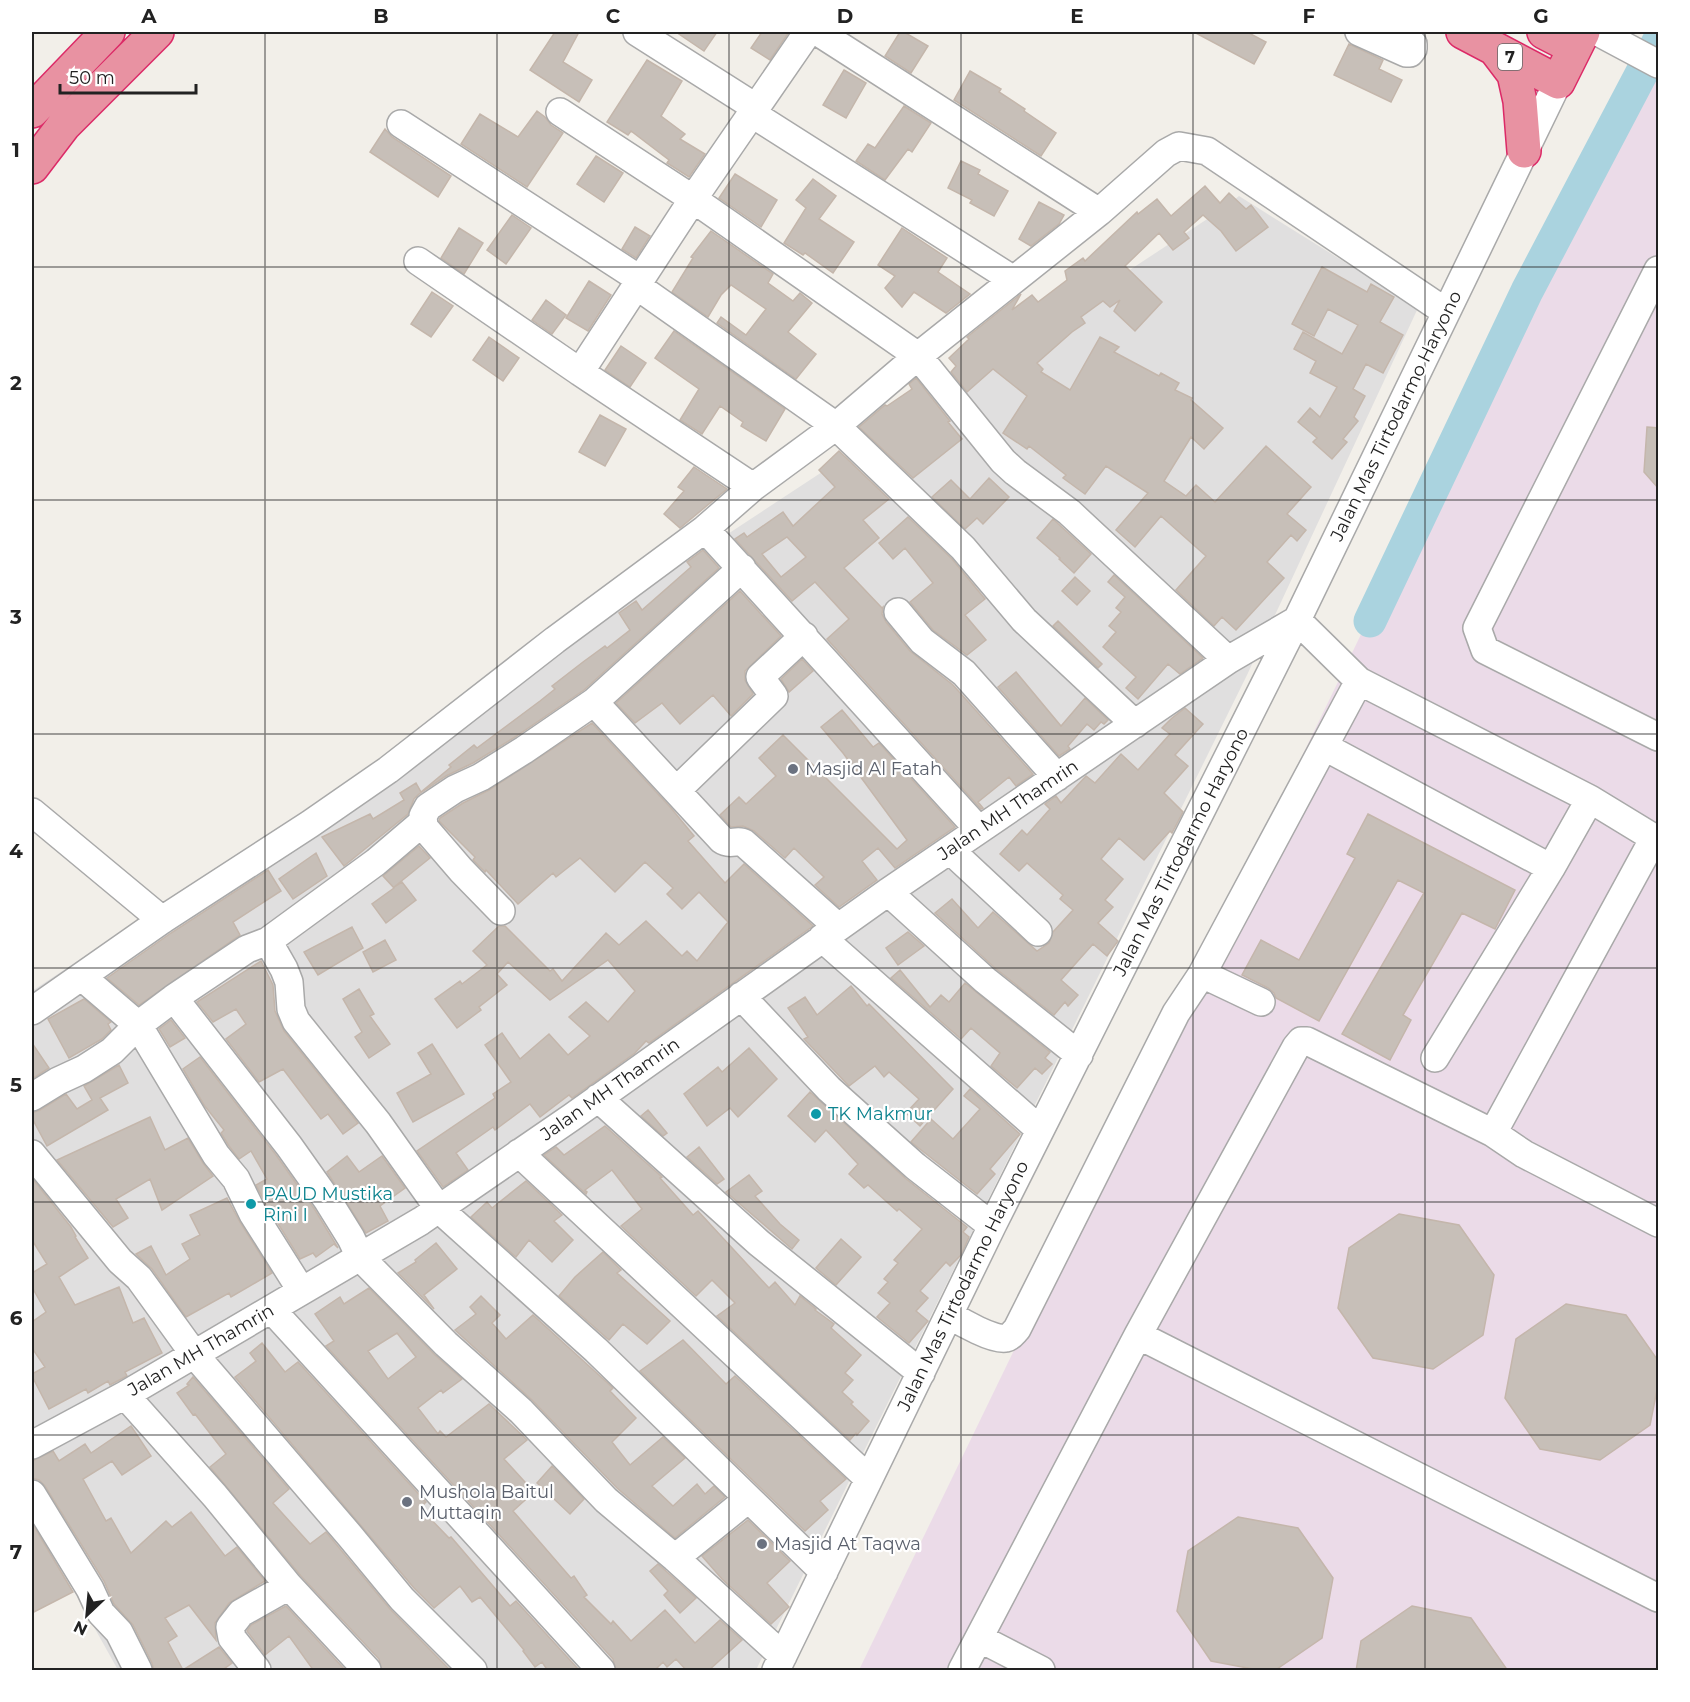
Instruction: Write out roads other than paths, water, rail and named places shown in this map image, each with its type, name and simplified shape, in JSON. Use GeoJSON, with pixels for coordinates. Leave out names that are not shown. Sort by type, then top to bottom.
{"type":"FeatureCollection","features":[{"type":"Feature","properties":{"kind":"highway"},"geometry":{"type":"LineString","coordinates":[[32,111],[108,32]]}},
{"type":"Feature","properties":{"kind":"highway"},"geometry":{"type":"LineString","coordinates":[[32,167],[64,125],[157,32]]}},
{"type":"Feature","properties":{"kind":"highway","name":"7"},"geometry":{"type":"LineString","coordinates":[[1463,32],[1558,82]]}},
{"type":"Feature","properties":{"kind":"highway","name":"7"},"geometry":{"type":"LineString","coordinates":[[1544,32],[1585,37]]}},
{"type":"Feature","properties":{"kind":"highway","name":"Jalan Mas Tirtodarmo Haryono"},"geometry":{"type":"LineString","coordinates":[[1558,82],[1585,37]]}},
{"type":"Feature","properties":{"kind":"highway"},"geometry":{"type":"LineString","coordinates":[[1494,48],[1514,74],[1520,100],[1524,151]]}},
{"type":"Feature","properties":{"kind":"street"},"geometry":{"type":"LineString","coordinates":[[637,32],[1012,279]]}},
{"type":"Feature","properties":{"kind":"street"},"geometry":{"type":"LineString","coordinates":[[580,372],[693,199],[808,32]]}},
{"type":"Feature","properties":{"kind":"street"},"geometry":{"type":"LineString","coordinates":[[818,32],[1099,212]]}},
{"type":"Feature","properties":{"kind":"street"},"geometry":{"type":"LineString","coordinates":[[1359,32],[1410,53],[1413,44],[1391,32]]}},
{"type":"Feature","properties":{"kind":"street"},"geometry":{"type":"LineString","coordinates":[[1585,37],[1629,47],[1659,64]]}},
{"type":"Feature","properties":{"kind":"street","name":"Jalan Mas Tirtodarmo Haryono"},"geometry":{"type":"LineString","coordinates":[[780,1663],[992,1226],[1297,620],[1558,82]]}},
{"type":"Feature","properties":{"kind":"street"},"geometry":{"type":"LineString","coordinates":[[560,112],[693,199],[918,356],[1003,461],[1069,512],[1228,660]]}},
{"type":"Feature","properties":{"kind":"street"},"geometry":{"type":"LineString","coordinates":[[401,124],[639,283],[836,426],[963,548],[1024,620],[1135,724]]}},
{"type":"Feature","properties":{"kind":"street"},"geometry":{"type":"LineString","coordinates":[[32,1011],[162,920],[310,824],[388,770],[555,640],[705,529],[753,487],[836,426],[1012,279],[1099,212],[1166,153],[1179,146],[1207,151],[1446,312]]}},
{"type":"Feature","properties":{"kind":"street"},"geometry":{"type":"LineString","coordinates":[[418,261],[753,487]]}},
{"type":"Feature","properties":{"kind":"street"},"geometry":{"type":"LineString","coordinates":[[1659,270],[1477,628],[1485,650],[1659,736]]}},
{"type":"Feature","properties":{"kind":"street"},"geometry":{"type":"LineString","coordinates":[[705,529],[979,830]]}},
{"type":"Feature","properties":{"kind":"street"},"geometry":{"type":"LineString","coordinates":[[32,1097],[112,1051],[138,1025],[174,998],[247,949],[268,941],[376,862],[423,822],[428,807],[439,798],[481,777],[594,702],[742,568]]}},
{"type":"Feature","properties":{"kind":"street"},"geometry":{"type":"LineString","coordinates":[[897,612],[922,641],[964,673],[1057,777]]}},
{"type":"Feature","properties":{"kind":"street"},"geometry":{"type":"LineString","coordinates":[[1297,620],[1359,681],[1590,799],[1656,839],[1493,1134]]}},
{"type":"Feature","properties":{"kind":"street","name":"Jalan MH Thamrin"},"geometry":{"type":"LineString","coordinates":[[32,1445],[125,1395],[272,1310],[301,1290],[439,1209],[888,892],[1228,660],[1297,620]]}},
{"type":"Feature","properties":{"kind":"street"},"geometry":{"type":"LineString","coordinates":[[677,790],[774,696],[760,677],[804,636]]}},
{"type":"Feature","properties":{"kind":"street"},"geometry":{"type":"LineString","coordinates":[[950,1315],[967,1325],[1001,1338],[1009,1338],[1017,1329],[1176,1013],[1202,974],[1359,681]]}},
{"type":"Feature","properties":{"kind":"street"},"geometry":{"type":"LineString","coordinates":[[594,702],[722,840],[728,843],[744,843],[830,933],[1040,1130]]}},
{"type":"Feature","properties":{"kind":"street"},"geometry":{"type":"LineString","coordinates":[[1325,747],[1551,868]]}},
{"type":"Feature","properties":{"kind":"street"},"geometry":{"type":"LineString","coordinates":[[1435,1058],[1551,868],[1590,799]]}},
{"type":"Feature","properties":{"kind":"street"},"geometry":{"type":"LineString","coordinates":[[32,812],[162,920]]}},
{"type":"Feature","properties":{"kind":"street"},"geometry":{"type":"LineString","coordinates":[[423,822],[424,827],[461,870],[501,911]]}},
{"type":"Feature","properties":{"kind":"street"},"geometry":{"type":"LineString","coordinates":[[950,850],[1038,933]]}},
{"type":"Feature","properties":{"kind":"street"},"geometry":{"type":"LineString","coordinates":[[888,892],[985,980],[1079,1055]]}},
{"type":"Feature","properties":{"kind":"street"},"geometry":{"type":"LineString","coordinates":[[268,941],[287,976],[291,1009],[296,1021],[378,1123],[439,1209],[596,1350],[824,1572]]}},
{"type":"Feature","properties":{"kind":"street"},"geometry":{"type":"LineString","coordinates":[[1202,974],[1261,1002]]}},
{"type":"Feature","properties":{"kind":"street"},"geometry":{"type":"LineString","coordinates":[[82,977],[138,1025],[216,1155],[236,1179],[253,1214],[301,1290]]}},
{"type":"Feature","properties":{"kind":"street"},"geometry":{"type":"LineString","coordinates":[[741,996],[829,1089],[915,1166],[992,1226]]}},
{"type":"Feature","properties":{"kind":"street"},"geometry":{"type":"LineString","coordinates":[[174,998],[328,1200],[360,1257],[446,1344],[520,1411],[606,1500],[675,1558],[780,1663]]}},
{"type":"Feature","properties":{"kind":"street"},"geometry":{"type":"LineString","coordinates":[[962,1671],[1138,1335],[1301,1041],[1307,1041],[1493,1134],[1524,1154],[1659,1224]]}},
{"type":"Feature","properties":{"kind":"street"},"geometry":{"type":"LineString","coordinates":[[598,1098],[759,1243],[921,1373]]}},
{"type":"Feature","properties":{"kind":"street"},"geometry":{"type":"LineString","coordinates":[[519,1153],[870,1479]]}},
{"type":"Feature","properties":{"kind":"street"},"geometry":{"type":"LineString","coordinates":[[32,1154],[120,1261],[139,1278],[194,1354],[402,1599],[473,1671]]}},
{"type":"Feature","properties":{"kind":"street"},"geometry":{"type":"LineString","coordinates":[[272,1310],[601,1671]]}},
{"type":"Feature","properties":{"kind":"street"},"geometry":{"type":"LineString","coordinates":[[1138,1335],[1659,1598]]}},
{"type":"Feature","properties":{"kind":"street"},"geometry":{"type":"LineString","coordinates":[[125,1395],[215,1496],[289,1586],[367,1671]]}},
{"type":"Feature","properties":{"kind":"street"},"geometry":{"type":"LineString","coordinates":[[32,1494],[90,1589],[101,1612],[119,1632],[138,1671]]}},
{"type":"Feature","properties":{"kind":"street"},"geometry":{"type":"LineString","coordinates":[[675,1558],[748,1499]]}},
{"type":"Feature","properties":{"kind":"street"},"geometry":{"type":"LineString","coordinates":[[257,1671],[232,1638],[230,1627],[241,1613],[289,1586]]}},
{"type":"Feature","properties":{"kind":"street"},"geometry":{"type":"LineString","coordinates":[[979,1638],[1041,1671]]}},
{"type":"Feature","properties":{"kind":"waterway"},"geometry":{"type":"LineString","coordinates":[[1370,621],[1527,291],[1658,42]]}},
{"type":"Feature","properties":{"kind":"place","name":"Masjid Al Fatah"},"geometry":{"type":"Point","coordinates":[793,769]}},
{"type":"Feature","properties":{"kind":"place","name":"TK Makmur"},"geometry":{"type":"Point","coordinates":[816,1114]}},
{"type":"Feature","properties":{"kind":"place","name":"PAUD Mustika Rini I"},"geometry":{"type":"Point","coordinates":[251,1204]}},
{"type":"Feature","properties":{"kind":"place","name":"Mushola Baitul Muttaqin"},"geometry":{"type":"Point","coordinates":[407,1502]}},
{"type":"Feature","properties":{"kind":"place","name":"Masjid At Taqwa"},"geometry":{"type":"Point","coordinates":[762,1544]}}]}
